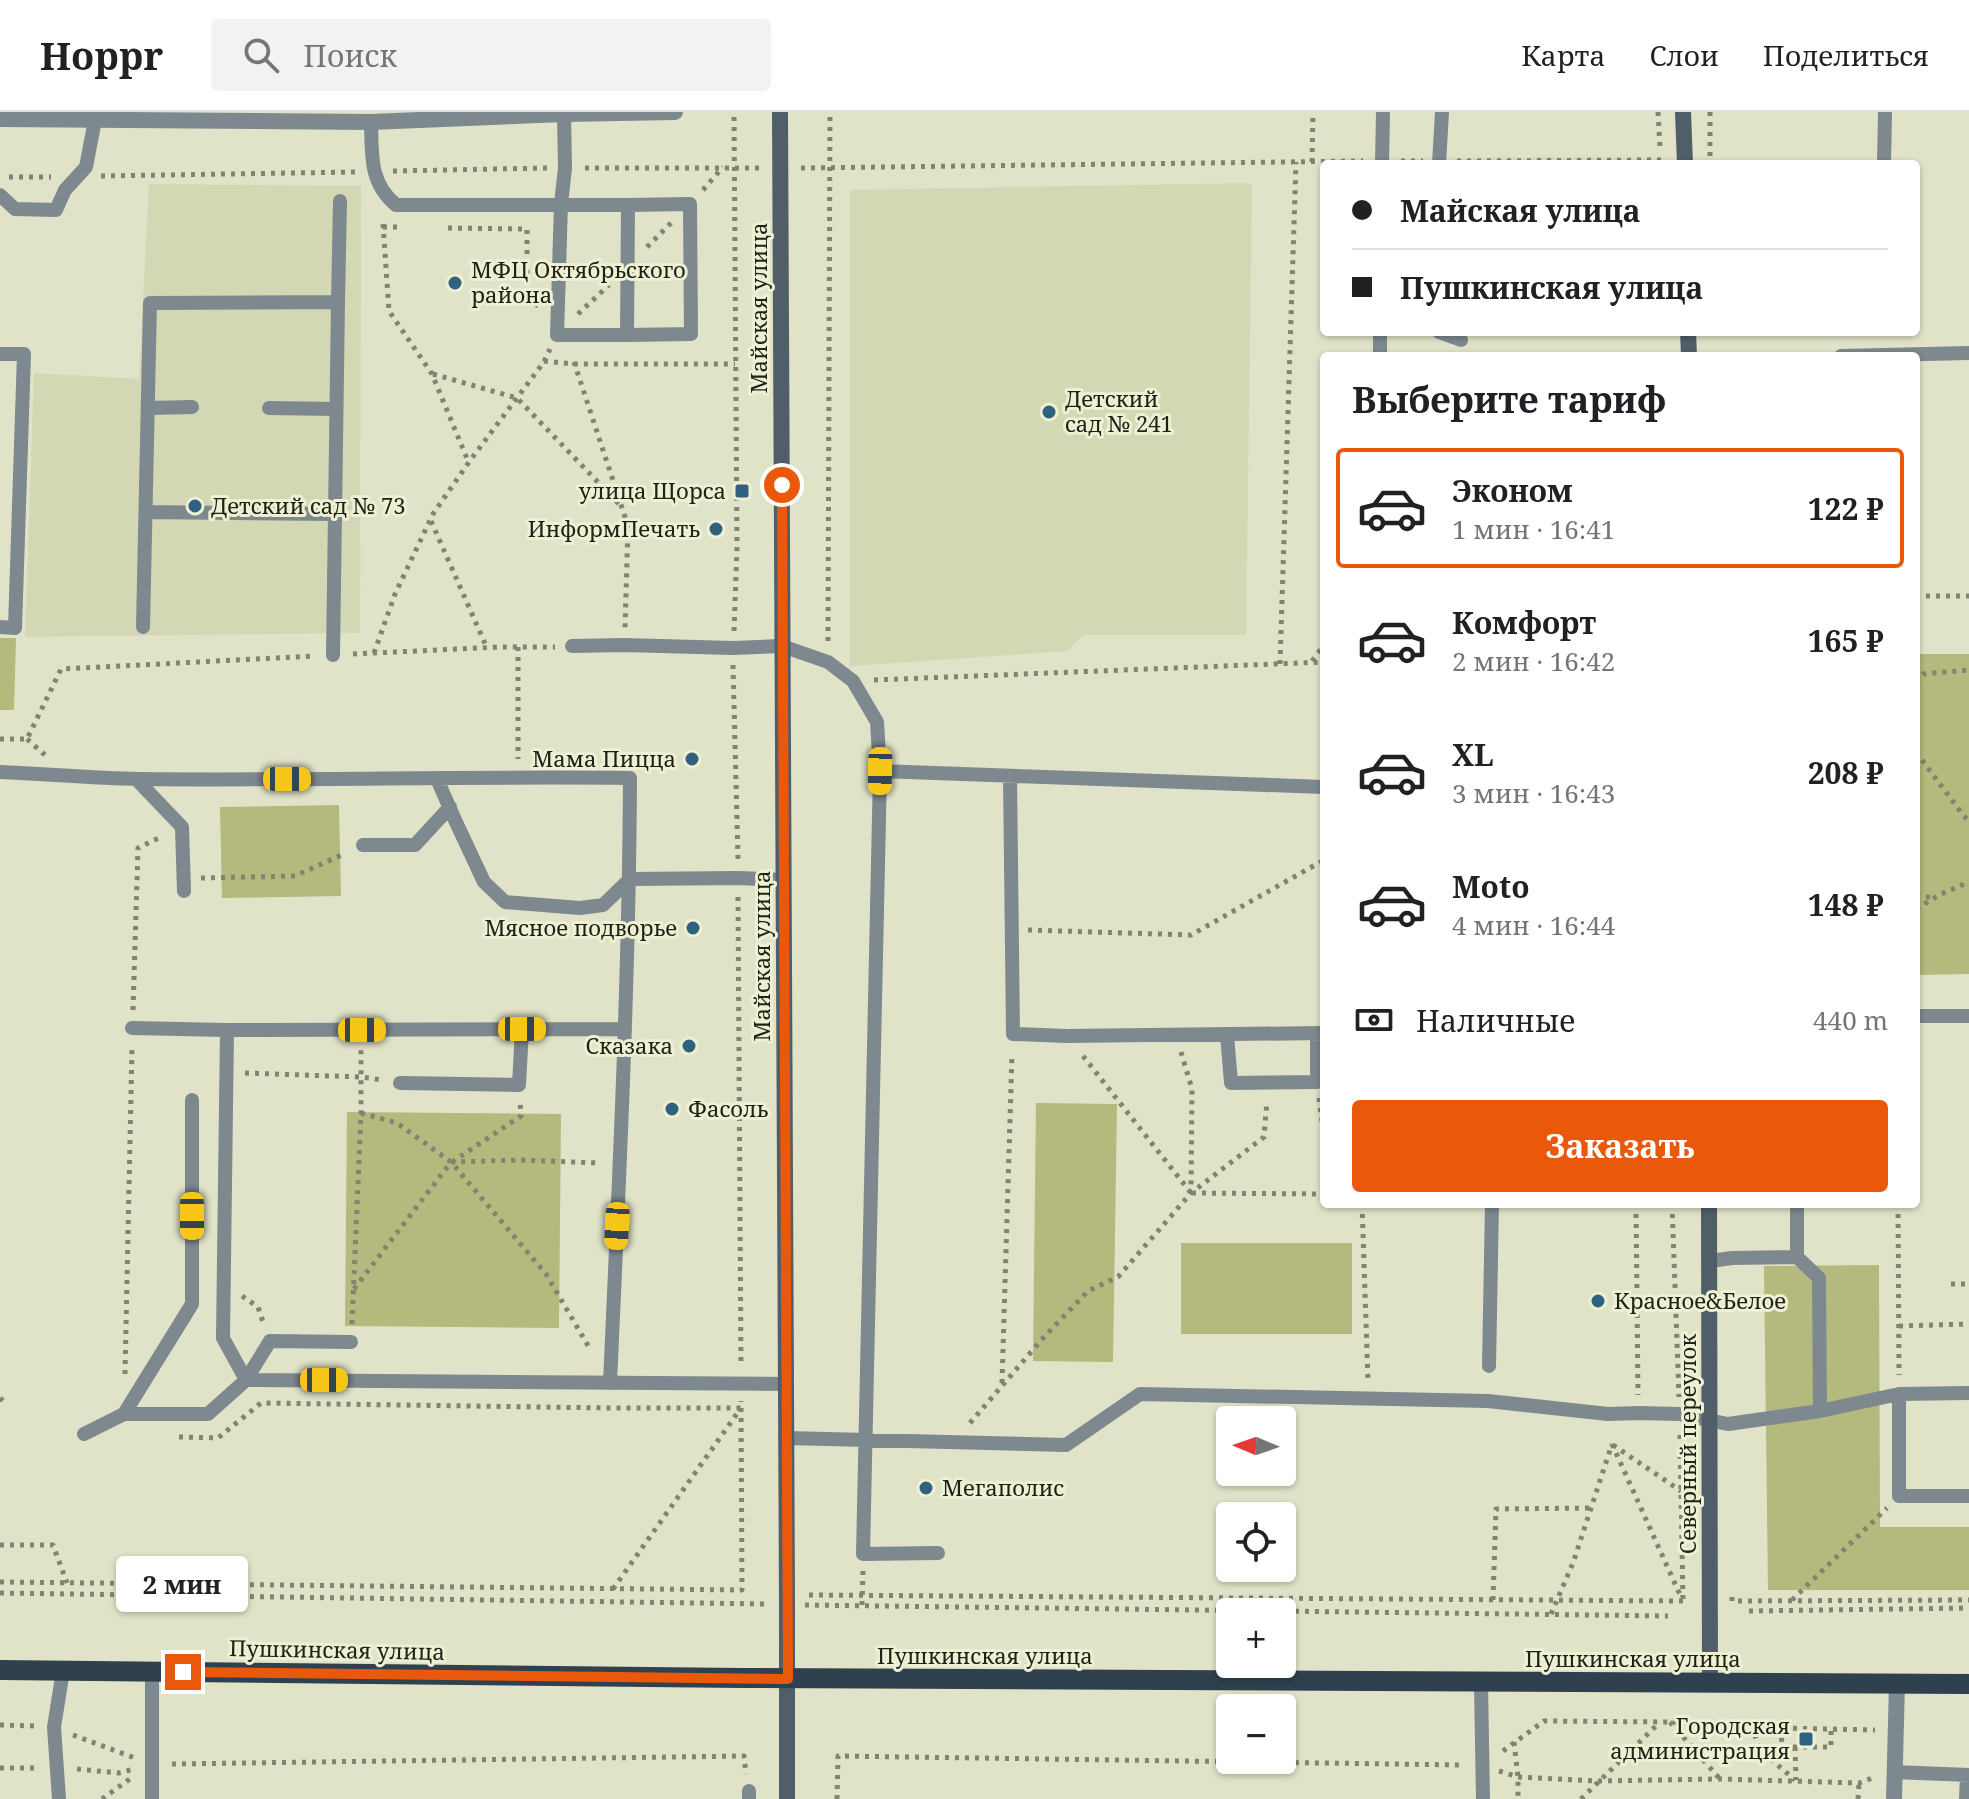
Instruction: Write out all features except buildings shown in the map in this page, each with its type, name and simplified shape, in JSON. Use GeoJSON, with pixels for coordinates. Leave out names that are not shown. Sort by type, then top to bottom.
{"type":"FeatureCollection","features":[{"type":"Feature","properties":{"kind":"main road","name":"Пушкинская улица"},"geometry":{"type":"LineString","coordinates":[[0,1670],[788,1679],[1969,1684]]}},
{"type":"Feature","properties":{"kind":"street"},"geometry":{"type":"LineString","coordinates":[[0,119],[371,122],[675,112]]}},
{"type":"Feature","properties":{"kind":"street","name":"Майская улица"},"geometry":{"type":"LineString","coordinates":[[780,112],[787,1799]]}},
{"type":"Feature","properties":{"kind":"street"},"geometry":{"type":"LineString","coordinates":[[1683,112],[1685,160]]}},
{"type":"Feature","properties":{"kind":"street","name":"Северный переулок"},"geometry":{"type":"LineString","coordinates":[[1709,1208],[1710,1683]]}},
{"type":"Feature","properties":{"kind":"street"},"geometry":{"type":"LineString","coordinates":[[1894,1799],[1897,1684]]}},
{"type":"Feature","properties":{"kind":"lane"},"geometry":{"type":"LineString","coordinates":[[1382,160],[1383,112]]}},
{"type":"Feature","properties":{"kind":"lane"},"geometry":{"type":"LineString","coordinates":[[1440,160],[1442,112]]}},
{"type":"Feature","properties":{"kind":"lane"},"geometry":{"type":"LineString","coordinates":[[1884,160],[1885,112]]}},
{"type":"Feature","properties":{"kind":"lane"},"geometry":{"type":"LineString","coordinates":[[371,122],[376,178],[386,197],[396,205],[561,204],[628,205],[690,204],[691,334],[561,335],[561,204],[565,168],[564,114]]}},
{"type":"Feature","properties":{"kind":"lane"},"geometry":{"type":"LineString","coordinates":[[0,195],[15,209],[56,210],[65,190],[86,167],[95,120]]}},
{"type":"Feature","properties":{"kind":"lane"},"geometry":{"type":"LineString","coordinates":[[333,655],[340,201]]}},
{"type":"Feature","properties":{"kind":"lane"},"geometry":{"type":"LineString","coordinates":[[627,335],[628,205]]}},
{"type":"Feature","properties":{"kind":"lane"},"geometry":{"type":"LineString","coordinates":[[143,627],[150,303],[338,302]]}},
{"type":"Feature","properties":{"kind":"lane"},"geometry":{"type":"LineString","coordinates":[[1450,336],[1461,340]]}},
{"type":"Feature","properties":{"kind":"lane"},"geometry":{"type":"LineString","coordinates":[[1920,354],[1969,353]]}},
{"type":"Feature","properties":{"kind":"lane"},"geometry":{"type":"LineString","coordinates":[[0,354],[24,354],[15,628],[0,627]]}},
{"type":"Feature","properties":{"kind":"lane"},"geometry":{"type":"LineString","coordinates":[[148,408],[192,407]]}},
{"type":"Feature","properties":{"kind":"lane"},"geometry":{"type":"LineString","coordinates":[[269,408],[336,409]]}},
{"type":"Feature","properties":{"kind":"lane"},"geometry":{"type":"LineString","coordinates":[[146,512],[335,514]]}},
{"type":"Feature","properties":{"kind":"lane"},"geometry":{"type":"LineString","coordinates":[[572,646],[782,646],[828,662],[853,681],[877,722],[880,771],[863,1554],[938,1553]]}},
{"type":"Feature","properties":{"kind":"lane"},"geometry":{"type":"LineString","coordinates":[[880,771],[1320,787]]}},
{"type":"Feature","properties":{"kind":"lane"},"geometry":{"type":"LineString","coordinates":[[0,772],[136,779],[630,778],[630,879],[610,1383]]}},
{"type":"Feature","properties":{"kind":"lane"},"geometry":{"type":"LineString","coordinates":[[1010,776],[1013,1034],[1176,1036],[1320,1033]]}},
{"type":"Feature","properties":{"kind":"lane"},"geometry":{"type":"LineString","coordinates":[[136,779],[182,827],[184,885]]}},
{"type":"Feature","properties":{"kind":"lane"},"geometry":{"type":"LineString","coordinates":[[437,779],[484,882],[505,902],[580,908],[603,905],[630,879],[784,880]]}},
{"type":"Feature","properties":{"kind":"lane"},"geometry":{"type":"LineString","coordinates":[[363,845],[415,845],[450,807]]}},
{"type":"Feature","properties":{"kind":"lane"},"geometry":{"type":"LineString","coordinates":[[1920,1016],[1969,1016]]}},
{"type":"Feature","properties":{"kind":"lane"},"geometry":{"type":"LineString","coordinates":[[132,1028],[625,1029]]}},
{"type":"Feature","properties":{"kind":"lane"},"geometry":{"type":"LineString","coordinates":[[400,1083],[519,1085],[522,1029]]}},
{"type":"Feature","properties":{"kind":"lane"},"geometry":{"type":"LineString","coordinates":[[227,1030],[223,1338],[246,1380]]}},
{"type":"Feature","properties":{"kind":"lane"},"geometry":{"type":"LineString","coordinates":[[1227,1035],[1231,1083],[1317,1082],[1320,1045]]}},
{"type":"Feature","properties":{"kind":"lane"},"geometry":{"type":"LineString","coordinates":[[124,1414],[192,1304],[192,1100]]}},
{"type":"Feature","properties":{"kind":"lane"},"geometry":{"type":"LineString","coordinates":[[1489,1366],[1492,1208]]}},
{"type":"Feature","properties":{"kind":"lane"},"geometry":{"type":"LineString","coordinates":[[1797,1208],[1797,1257]]}},
{"type":"Feature","properties":{"kind":"lane"},"geometry":{"type":"LineString","coordinates":[[1710,1261],[1797,1257],[1819,1278],[1820,1411]]}},
{"type":"Feature","properties":{"kind":"lane"},"geometry":{"type":"LineString","coordinates":[[84,1434],[124,1414],[208,1414],[246,1380],[270,1341],[351,1342]]}},
{"type":"Feature","properties":{"kind":"lane"},"geometry":{"type":"LineString","coordinates":[[246,1380],[786,1384]]}},
{"type":"Feature","properties":{"kind":"lane"},"geometry":{"type":"LineString","coordinates":[[786,1438],[1066,1445],[1140,1394],[1488,1401],[1608,1414],[1679,1414],[1728,1424],[1820,1411],[1899,1394],[1969,1393]]}},
{"type":"Feature","properties":{"kind":"lane"},"geometry":{"type":"LineString","coordinates":[[1899,1394],[1899,1496],[1969,1496]]}},
{"type":"Feature","properties":{"kind":"lane"},"geometry":{"type":"LineString","coordinates":[[59,1799],[54,1727],[63,1671]]}},
{"type":"Feature","properties":{"kind":"lane"},"geometry":{"type":"LineString","coordinates":[[152,1672],[152,1799]]}},
{"type":"Feature","properties":{"kind":"lane"},"geometry":{"type":"LineString","coordinates":[[1481,1683],[1483,1799]]}},
{"type":"Feature","properties":{"kind":"lane"},"geometry":{"type":"LineString","coordinates":[[1894,1772],[1968,1775],[1966,1799]]}},
{"type":"Feature","properties":{"kind":"path"},"geometry":{"type":"LineString","coordinates":[[0,1582],[742,1590],[738,878],[733,648],[737,547],[734,112]]}},
{"type":"Feature","properties":{"kind":"path"},"geometry":{"type":"LineString","coordinates":[[828,662],[830,112]]}},
{"type":"Feature","properties":{"kind":"path"},"geometry":{"type":"LineString","coordinates":[[1312,162],[1313,112]]}},
{"type":"Feature","properties":{"kind":"path"},"geometry":{"type":"LineString","coordinates":[[1658,112],[1661,160]]}},
{"type":"Feature","properties":{"kind":"path"},"geometry":{"type":"LineString","coordinates":[[1710,112],[1710,160]]}},
{"type":"Feature","properties":{"kind":"path"},"geometry":{"type":"LineString","coordinates":[[1280,664],[1296,162]]}},
{"type":"Feature","properties":{"kind":"path"},"geometry":{"type":"LineString","coordinates":[[0,177],[376,178],[565,168],[734,166],[780,169],[1320,162]]}},
{"type":"Feature","properties":{"kind":"path"},"geometry":{"type":"LineString","coordinates":[[374,653],[395,594],[430,520],[469,462],[561,335],[724,167]]}},
{"type":"Feature","properties":{"kind":"path"},"geometry":{"type":"LineString","coordinates":[[376,178],[389,311],[432,374],[469,462]]}},
{"type":"Feature","properties":{"kind":"path"},"geometry":{"type":"LineString","coordinates":[[383,227],[399,227]]}},
{"type":"Feature","properties":{"kind":"path"},"geometry":{"type":"LineString","coordinates":[[447,228],[527,229],[527,299]]}},
{"type":"Feature","properties":{"kind":"path"},"geometry":{"type":"LineString","coordinates":[[561,335],[628,526],[624,645]]}},
{"type":"Feature","properties":{"kind":"path"},"geometry":{"type":"LineString","coordinates":[[432,374],[517,398],[621,505]]}},
{"type":"Feature","properties":{"kind":"path"},"geometry":{"type":"LineString","coordinates":[[430,520],[487,648]]}},
{"type":"Feature","properties":{"kind":"path"},"geometry":{"type":"LineString","coordinates":[[1920,596],[1969,596]]}},
{"type":"Feature","properties":{"kind":"path"},"geometry":{"type":"LineString","coordinates":[[0,739],[27,739],[61,669],[572,646]]}},
{"type":"Feature","properties":{"kind":"path"},"geometry":{"type":"LineString","coordinates":[[518,647],[518,776]]}},
{"type":"Feature","properties":{"kind":"path"},"geometry":{"type":"LineString","coordinates":[[1312,662],[1320,651]]}},
{"type":"Feature","properties":{"kind":"path"},"geometry":{"type":"LineString","coordinates":[[853,681],[1320,662]]}},
{"type":"Feature","properties":{"kind":"path"},"geometry":{"type":"LineString","coordinates":[[1920,673],[1969,670]]}},
{"type":"Feature","properties":{"kind":"path"},"geometry":{"type":"LineString","coordinates":[[1920,757],[1969,821]]}},
{"type":"Feature","properties":{"kind":"path"},"geometry":{"type":"LineString","coordinates":[[124,1414],[138,848],[182,827]]}},
{"type":"Feature","properties":{"kind":"path"},"geometry":{"type":"LineString","coordinates":[[184,885],[295,876],[363,845]]}},
{"type":"Feature","properties":{"kind":"path"},"geometry":{"type":"LineString","coordinates":[[1011,929],[1191,935],[1320,862]]}},
{"type":"Feature","properties":{"kind":"path"},"geometry":{"type":"LineString","coordinates":[[1920,906],[1969,882]]}},
{"type":"Feature","properties":{"kind":"path"},"geometry":{"type":"LineString","coordinates":[[1920,897],[1935,897]]}},
{"type":"Feature","properties":{"kind":"path"},"geometry":{"type":"LineString","coordinates":[[351,1342],[362,1030]]}},
{"type":"Feature","properties":{"kind":"path"},"geometry":{"type":"LineString","coordinates":[[1002,1384],[1013,1034]]}},
{"type":"Feature","properties":{"kind":"path"},"geometry":{"type":"LineString","coordinates":[[1067,1036],[1191,1193]]}},
{"type":"Feature","properties":{"kind":"path"},"geometry":{"type":"LineString","coordinates":[[1176,1036],[1192,1089],[1191,1193]]}},
{"type":"Feature","properties":{"kind":"path"},"geometry":{"type":"LineString","coordinates":[[227,1072],[361,1077],[400,1083]]}},
{"type":"Feature","properties":{"kind":"path"},"geometry":{"type":"LineString","coordinates":[[954,1442],[1002,1384],[1088,1291],[1118,1277],[1191,1193],[1264,1137],[1269,1082]]}},
{"type":"Feature","properties":{"kind":"path"},"geometry":{"type":"LineString","coordinates":[[1317,1082],[1320,1106]]}},
{"type":"Feature","properties":{"kind":"path"},"geometry":{"type":"LineString","coordinates":[[354,1290],[451,1162],[521,1116],[519,1085]]}},
{"type":"Feature","properties":{"kind":"path"},"geometry":{"type":"LineString","coordinates":[[361,1113],[397,1123],[451,1162],[546,1274],[610,1383]]}},
{"type":"Feature","properties":{"kind":"path"},"geometry":{"type":"LineString","coordinates":[[451,1162],[520,1160],[620,1164]]}},
{"type":"Feature","properties":{"kind":"path"},"geometry":{"type":"LineString","coordinates":[[1191,1193],[1320,1194]]}},
{"type":"Feature","properties":{"kind":"path"},"geometry":{"type":"LineString","coordinates":[[1362,1208],[1368,1398]]}},
{"type":"Feature","properties":{"kind":"path"},"geometry":{"type":"LineString","coordinates":[[1636,1208],[1638,1380]]}},
{"type":"Feature","properties":{"kind":"path"},"geometry":{"type":"LineString","coordinates":[[1898,1208],[1899,1394]]}},
{"type":"Feature","properties":{"kind":"path"},"geometry":{"type":"LineString","coordinates":[[224,1284],[258,1307],[270,1341]]}},
{"type":"Feature","properties":{"kind":"path"},"geometry":{"type":"LineString","coordinates":[[1951,1284],[1969,1284]]}},
{"type":"Feature","properties":{"kind":"path"},"geometry":{"type":"LineString","coordinates":[[1899,1326],[1969,1324]]}},
{"type":"Feature","properties":{"kind":"path"},"geometry":{"type":"LineString","coordinates":[[171,1437],[218,1438],[261,1403],[741,1408]]}},
{"type":"Feature","properties":{"kind":"path"},"geometry":{"type":"LineString","coordinates":[[613,1589],[741,1408]]}},
{"type":"Feature","properties":{"kind":"path"},"geometry":{"type":"LineString","coordinates":[[809,1595],[1683,1601],[1612,1444],[1608,1414]]}},
{"type":"Feature","properties":{"kind":"path"},"geometry":{"type":"LineString","coordinates":[[1612,1444],[1681,1492]]}},
{"type":"Feature","properties":{"kind":"path"},"geometry":{"type":"LineString","coordinates":[[1551,1614],[1573,1563],[1612,1444]]}},
{"type":"Feature","properties":{"kind":"path"},"geometry":{"type":"LineString","coordinates":[[1792,1600],[1899,1496]]}},
{"type":"Feature","properties":{"kind":"path"},"geometry":{"type":"LineString","coordinates":[[1493,1600],[1496,1509],[1591,1508]]}},
{"type":"Feature","properties":{"kind":"path"},"geometry":{"type":"LineString","coordinates":[[0,1545],[53,1545],[67,1583]]}},
{"type":"Feature","properties":{"kind":"path"},"geometry":{"type":"LineString","coordinates":[[862,1605],[863,1554]]}},
{"type":"Feature","properties":{"kind":"path"},"geometry":{"type":"LineString","coordinates":[[0,1593],[1668,1616]]}},
{"type":"Feature","properties":{"kind":"path"},"geometry":{"type":"LineString","coordinates":[[1732,1601],[1969,1600]]}},
{"type":"Feature","properties":{"kind":"path"},"geometry":{"type":"LineString","coordinates":[[1749,1611],[1969,1608]]}},
{"type":"Feature","properties":{"kind":"path"},"geometry":{"type":"LineString","coordinates":[[1483,1766],[1544,1721],[1896,1730]]}},
{"type":"Feature","properties":{"kind":"path"},"geometry":{"type":"LineString","coordinates":[[1581,1799],[1660,1722]]}},
{"type":"Feature","properties":{"kind":"path"},"geometry":{"type":"LineString","coordinates":[[1670,1722],[1719,1779]]}},
{"type":"Feature","properties":{"kind":"path"},"geometry":{"type":"LineString","coordinates":[[0,1725],[54,1727],[151,1764]]}},
{"type":"Feature","properties":{"kind":"path"},"geometry":{"type":"LineString","coordinates":[[1752,1725],[1759,1749],[1796,1781]]}},
{"type":"Feature","properties":{"kind":"path"},"geometry":{"type":"LineString","coordinates":[[1781,1728],[1782,1747],[1831,1747],[1831,1729]]}},
{"type":"Feature","properties":{"kind":"path"},"geometry":{"type":"LineString","coordinates":[[1514,1742],[1518,1799]]}},
{"type":"Feature","properties":{"kind":"path"},"geometry":{"type":"LineString","coordinates":[[1795,1747],[1796,1781]]}},
{"type":"Feature","properties":{"kind":"path"},"geometry":{"type":"LineString","coordinates":[[0,1768],[56,1767],[119,1773],[151,1764],[744,1756]]}},
{"type":"Feature","properties":{"kind":"path"},"geometry":{"type":"LineString","coordinates":[[837,1799],[838,1756],[1483,1766],[1518,1777],[1599,1781],[1719,1779],[1859,1783],[1858,1799]]}},
{"type":"Feature","properties":{"kind":"path"},"geometry":{"type":"LineString","coordinates":[[102,1799],[151,1764]]}},
{"type":"Feature","properties":{"kind":"shaded area","name":"Детский сад № 241"},"geometry":{"type":"Polygon","coordinates":[[[1252,183],[1246,635],[1084,635],[1067,651],[850,666],[850,190],[1252,183]]]}},
{"type":"Feature","properties":{"kind":"shaded area","name":"Детский сад № 73"},"geometry":{"type":"Polygon","coordinates":[[[149,184],[361,186],[360,633],[25,637],[34,373],[139,379],[149,184]]]}},
{"type":"Feature","properties":{"kind":"green space"},"geometry":{"type":"Polygon","coordinates":[[[0,638],[16,638],[14,710],[0,710],[0,638]]]}},
{"type":"Feature","properties":{"kind":"green space"},"geometry":{"type":"Polygon","coordinates":[[[1920,654],[1969,654],[1969,974],[1920,975],[1920,654]]]}},
{"type":"Feature","properties":{"kind":"green space"},"geometry":{"type":"Polygon","coordinates":[[[339,805],[341,896],[222,898],[220,807],[339,805]]]}},
{"type":"Feature","properties":{"kind":"green space"},"geometry":{"type":"Polygon","coordinates":[[[1036,1103],[1117,1104],[1113,1362],[1033,1361],[1036,1103]]]}},
{"type":"Feature","properties":{"kind":"green space"},"geometry":{"type":"Polygon","coordinates":[[[347,1112],[561,1114],[559,1328],[345,1326],[347,1112]]]}},
{"type":"Feature","properties":{"kind":"green space"},"geometry":{"type":"Polygon","coordinates":[[[1181,1243],[1352,1243],[1352,1334],[1181,1334],[1181,1243]]]}},
{"type":"Feature","properties":{"kind":"green space"},"geometry":{"type":"Polygon","coordinates":[[[1879,1265],[1880,1527],[1969,1527],[1969,1590],[1768,1590],[1764,1266],[1879,1265]]]}},
{"type":"Feature","properties":{"kind":"place","name":"МФЦ Октябрьского района"},"geometry":{"type":"Point","coordinates":[455,283]}},
{"type":"Feature","properties":{"kind":"place","name":"Детский сад № 241"},"geometry":{"type":"Point","coordinates":[1049,412]}},
{"type":"Feature","properties":{"kind":"place","name":"улица Щорса"},"geometry":{"type":"Point","coordinates":[742,491]}},
{"type":"Feature","properties":{"kind":"place","name":"Детский сад № 73"},"geometry":{"type":"Point","coordinates":[195,506]}},
{"type":"Feature","properties":{"kind":"place","name":"ИнформПечать"},"geometry":{"type":"Point","coordinates":[716,529]}},
{"type":"Feature","properties":{"kind":"place","name":"Мама Пицца"},"geometry":{"type":"Point","coordinates":[692,759]}},
{"type":"Feature","properties":{"kind":"place","name":"Мясное подворье"},"geometry":{"type":"Point","coordinates":[693,928]}},
{"type":"Feature","properties":{"kind":"place","name":"Сказака"},"geometry":{"type":"Point","coordinates":[689,1046]}},
{"type":"Feature","properties":{"kind":"place","name":"Фасоль"},"geometry":{"type":"Point","coordinates":[672,1109]}},
{"type":"Feature","properties":{"kind":"place","name":"Красное&Белое"},"geometry":{"type":"Point","coordinates":[1598,1301]}},
{"type":"Feature","properties":{"kind":"place","name":"Мегаполис"},"geometry":{"type":"Point","coordinates":[926,1488]}},
{"type":"Feature","properties":{"kind":"place","name":"Городская администрация"},"geometry":{"type":"Point","coordinates":[1806,1739]}},
{"type":"Feature","properties":{"kind":"route"},"geometry":{"type":"LineString","coordinates":[[183,1672],[788,1679],[782,485]]}}]}
